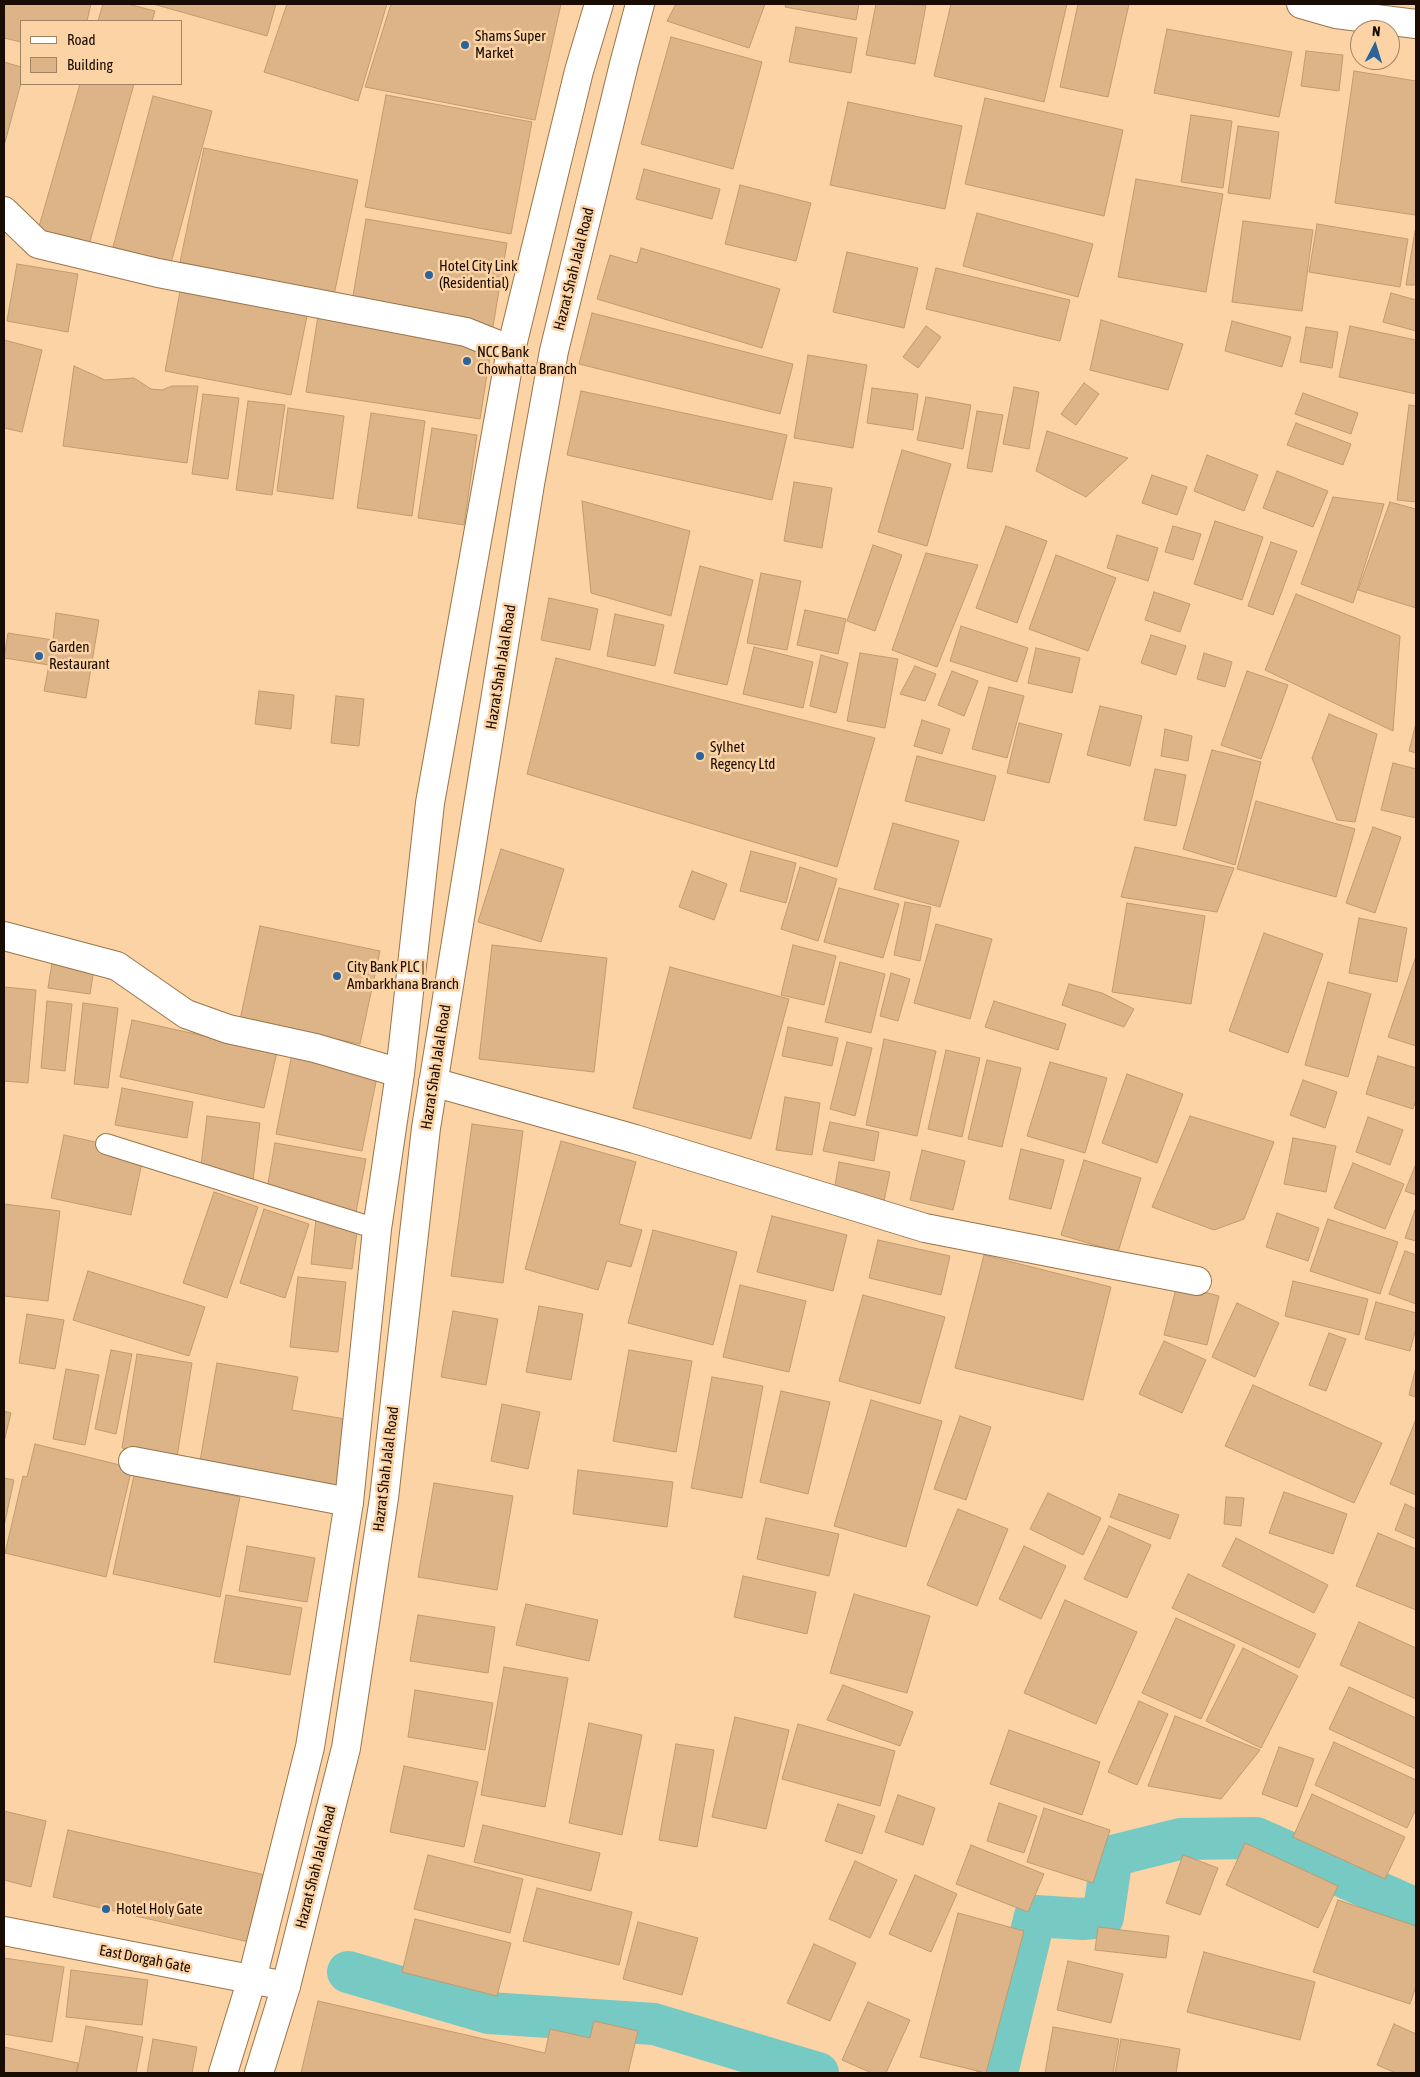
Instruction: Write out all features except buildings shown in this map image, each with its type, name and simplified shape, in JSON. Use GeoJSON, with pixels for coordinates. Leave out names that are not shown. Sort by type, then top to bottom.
{"type":"FeatureCollection","features":[{"type":"Feature","properties":{"kind":"main road"},"geometry":{"type":"LineString","coordinates":[[223,2073],[252,1979],[310,1747],[349,1502],[376,1229],[400,1073],[430,804],[511,350],[579,71],[599,4]]}},
{"type":"Feature","properties":{"kind":"main road","name":"Hazrat Shah Jalal Road"},"geometry":{"type":"LineString","coordinates":[[259,2073],[286,1986],[346,1748],[384,1498],[426,1128],[530,484],[554,351],[621,74],[640,4]]}},
{"type":"Feature","properties":{"kind":"main road"},"geometry":{"type":"LineString","coordinates":[[1301,4],[1336,14],[1416,24]]}},
{"type":"Feature","properties":{"kind":"main road"},"geometry":{"type":"LineString","coordinates":[[4,211],[38,244],[158,272],[466,332],[511,350]]}},
{"type":"Feature","properties":{"kind":"main road"},"geometry":{"type":"LineString","coordinates":[[4,936],[117,966],[186,1014],[228,1029],[314,1048],[400,1073]]}},
{"type":"Feature","properties":{"kind":"main road"},"geometry":{"type":"LineString","coordinates":[[433,1082],[635,1139],[925,1228],[1197,1281]]}},
{"type":"Feature","properties":{"kind":"main road"},"geometry":{"type":"LineString","coordinates":[[133,1461],[349,1502]]}},
{"type":"Feature","properties":{"kind":"main road","name":"East Dorgah Gate"},"geometry":{"type":"LineString","coordinates":[[4,1931],[286,1986]]}},
{"type":"Feature","properties":{"kind":"lane"},"geometry":{"type":"LineString","coordinates":[[106,1144],[376,1229]]}},
{"type":"Feature","properties":{"kind":"waterway"},"geometry":{"type":"LineString","coordinates":[[997,2073],[1035,1916],[1083,1919],[1103,1917],[1112,1856],[1180,1839],[1256,1838],[1416,1909]]}},
{"type":"Feature","properties":{"kind":"waterway"},"geometry":{"type":"LineString","coordinates":[[348,1972],[489,2013],[654,2024],[818,2073]]}},
{"type":"Feature","properties":{"kind":"place","name":"Shams Super Market"},"geometry":{"type":"Point","coordinates":[465,45]}},
{"type":"Feature","properties":{"kind":"place","name":"Hotel City Link (Residential)"},"geometry":{"type":"Point","coordinates":[429,275]}},
{"type":"Feature","properties":{"kind":"place","name":"NCC Bank Chowhatta Branch"},"geometry":{"type":"Point","coordinates":[467,361]}},
{"type":"Feature","properties":{"kind":"place","name":"Garden Restaurant"},"geometry":{"type":"Point","coordinates":[39,656]}},
{"type":"Feature","properties":{"kind":"place","name":"Sylhet Regency Ltd"},"geometry":{"type":"Point","coordinates":[700,756]}},
{"type":"Feature","properties":{"kind":"place","name":"City Bank PLC | Ambarkhana Branch"},"geometry":{"type":"Point","coordinates":[337,976]}},
{"type":"Feature","properties":{"kind":"place","name":"Hotel Holy Gate"},"geometry":{"type":"Point","coordinates":[106,1909]}}]}
